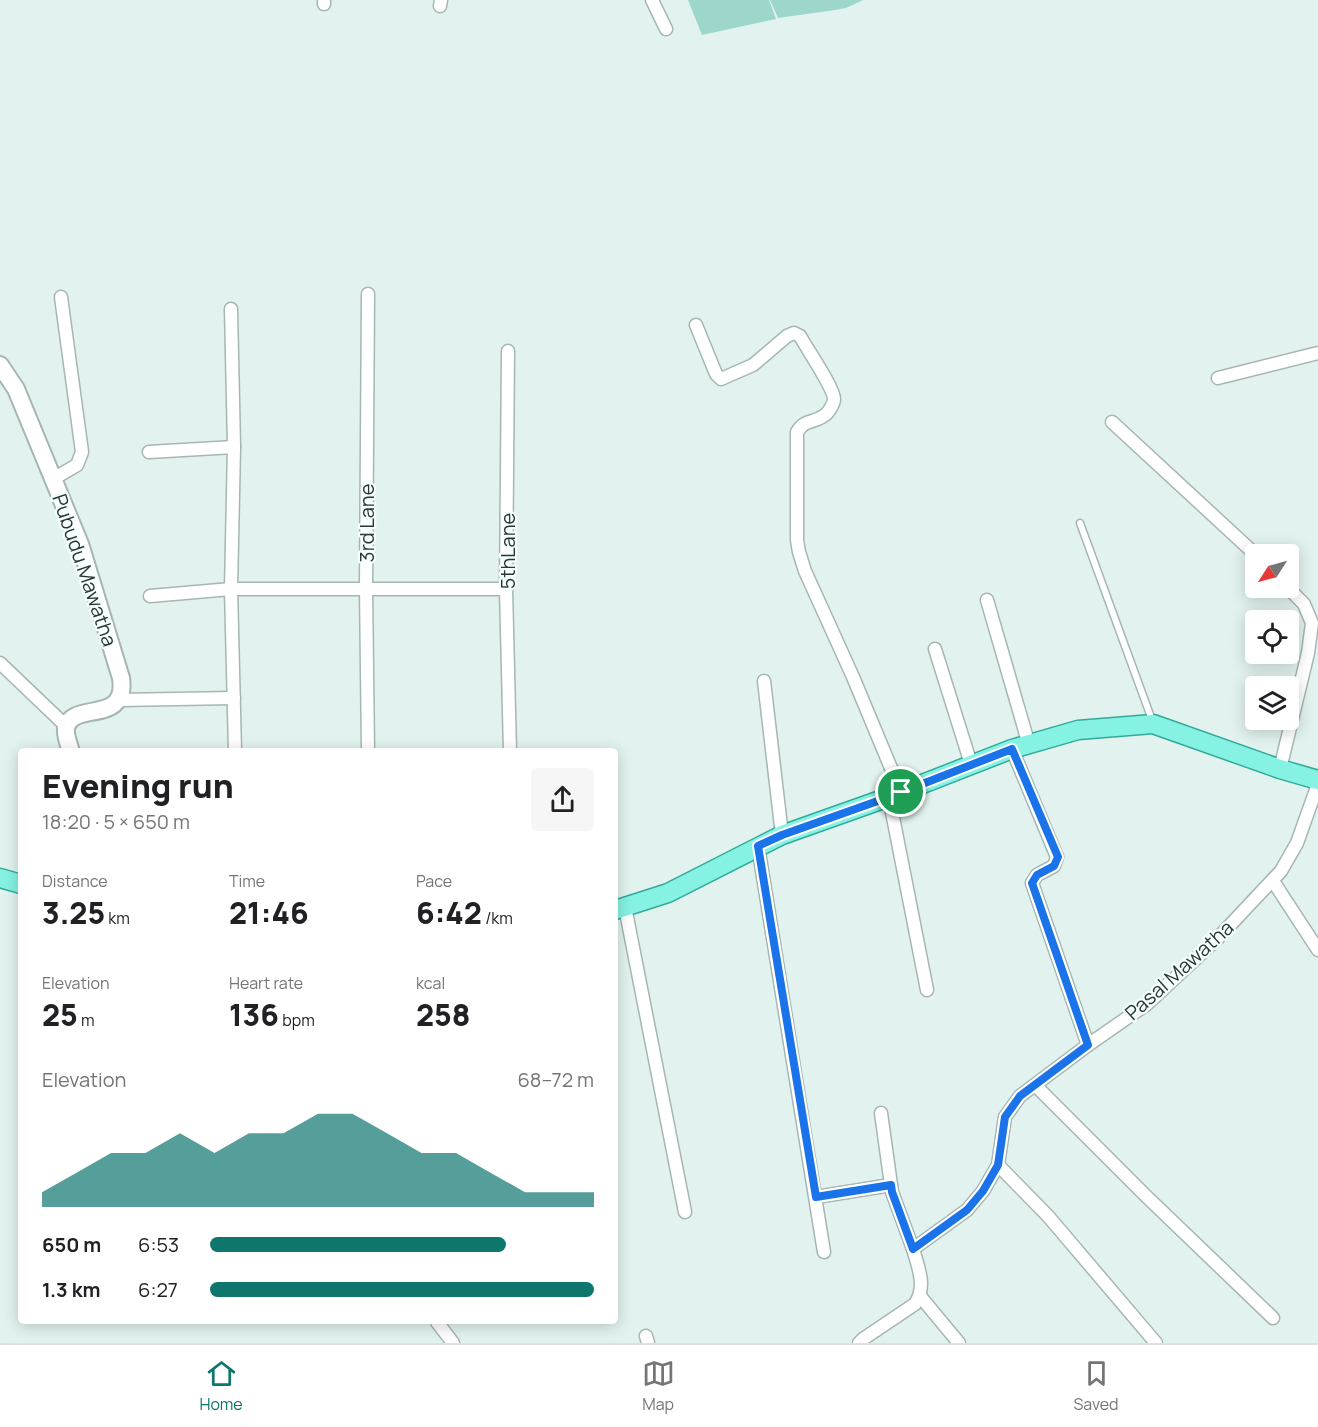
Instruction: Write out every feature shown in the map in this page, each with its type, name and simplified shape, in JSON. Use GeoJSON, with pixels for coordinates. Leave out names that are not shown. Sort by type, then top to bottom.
{"type":"FeatureCollection","features":[{"type":"Feature","properties":{"kind":"main road"},"geometry":{"type":"LineString","coordinates":[[620,909],[668,893],[782,835],[971,764],[1078,730],[1153,724],[1318,782]]}},
{"type":"Feature","properties":{"kind":"main road"},"geometry":{"type":"LineString","coordinates":[[0,878],[18,884]]}},
{"type":"Feature","properties":{"kind":"street"},"geometry":{"type":"LineString","coordinates":[[652,0],[666,29]]}},
{"type":"Feature","properties":{"kind":"street","name":"3rd Lane"},"geometry":{"type":"LineString","coordinates":[[368,294],[366,588],[368,748]]}},
{"type":"Feature","properties":{"kind":"street"},"geometry":{"type":"LineString","coordinates":[[53,478],[77,465],[82,452],[61,297]]}},
{"type":"Feature","properties":{"kind":"street"},"geometry":{"type":"LineString","coordinates":[[231,309],[234,447],[231,589],[235,748]]}},
{"type":"Feature","properties":{"kind":"street"},"geometry":{"type":"LineString","coordinates":[[696,324],[716,374],[721,379],[753,365],[787,336],[794,333],[800,336],[834,397],[833,404],[825,415],[802,425],[797,432],[796,540],[805,571],[857,688],[895,794],[927,990]]}},
{"type":"Feature","properties":{"kind":"street","name":"5thLane"},"geometry":{"type":"LineString","coordinates":[[508,351],[506,590],[510,748]]}},
{"type":"Feature","properties":{"kind":"street"},"geometry":{"type":"LineString","coordinates":[[1218,378],[1318,353]]}},
{"type":"Feature","properties":{"kind":"street","name":"Pubudu Mawatha"},"geometry":{"type":"LineString","coordinates":[[0,365],[16,389],[80,544],[119,669],[123,687],[118,700]]}},
{"type":"Feature","properties":{"kind":"street"},"geometry":{"type":"LineString","coordinates":[[1112,422],[1245,545]]}},
{"type":"Feature","properties":{"kind":"street"},"geometry":{"type":"LineString","coordinates":[[149,452],[234,447]]}},
{"type":"Feature","properties":{"kind":"street"},"geometry":{"type":"LineString","coordinates":[[150,596],[231,589],[506,590]]}},
{"type":"Feature","properties":{"kind":"street"},"geometry":{"type":"LineString","coordinates":[[1280,769],[1308,653],[1312,622],[1305,604],[1299,598]]}},
{"type":"Feature","properties":{"kind":"street"},"geometry":{"type":"LineString","coordinates":[[987,600],[1020,747],[1058,857],[1054,866],[1037,875],[1032,883],[1088,1045]]}},
{"type":"Feature","properties":{"kind":"street"},"geometry":{"type":"LineString","coordinates":[[935,649],[971,764]]}},
{"type":"Feature","properties":{"kind":"street"},"geometry":{"type":"LineString","coordinates":[[0,663],[66,726]]}},
{"type":"Feature","properties":{"kind":"street"},"geometry":{"type":"LineString","coordinates":[[764,681],[782,835]]}},
{"type":"Feature","properties":{"kind":"street"},"geometry":{"type":"LineString","coordinates":[[70,748],[66,726],[72,718],[102,710],[112,706],[118,700],[234,698]]}},
{"type":"Feature","properties":{"kind":"street","name":"Pasal Mawatha"},"geometry":{"type":"LineString","coordinates":[[913,1249],[967,1210],[983,1191],[998,1165],[1005,1117],[1020,1096],[1147,1004],[1218,938],[1273,881],[1297,843],[1318,782]]}},
{"type":"Feature","properties":{"kind":"street"},"geometry":{"type":"LineString","coordinates":[[758,846],[824,1252]]}},
{"type":"Feature","properties":{"kind":"street"},"geometry":{"type":"LineString","coordinates":[[1273,881],[1318,950]]}},
{"type":"Feature","properties":{"kind":"street"},"geometry":{"type":"LineString","coordinates":[[620,909],[685,1212]]}},
{"type":"Feature","properties":{"kind":"street"},"geometry":{"type":"LineString","coordinates":[[1035,1084],[1147,1197],[1274,1318]]}},
{"type":"Feature","properties":{"kind":"street"},"geometry":{"type":"LineString","coordinates":[[859,1343],[915,1304],[920,1296],[922,1284],[913,1249],[892,1192],[881,1113]]}},
{"type":"Feature","properties":{"kind":"street"},"geometry":{"type":"LineString","coordinates":[[998,1165],[1048,1216],[1156,1343]]}},
{"type":"Feature","properties":{"kind":"street"},"geometry":{"type":"LineString","coordinates":[[816,1197],[891,1185]]}},
{"type":"Feature","properties":{"kind":"street"},"geometry":{"type":"LineString","coordinates":[[920,1296],[959,1343]]}},
{"type":"Feature","properties":{"kind":"street"},"geometry":{"type":"LineString","coordinates":[[439,1324],[453,1343]]}},
{"type":"Feature","properties":{"kind":"lane"},"geometry":{"type":"LineString","coordinates":[[1080,524],[1153,724]]}},
{"type":"Feature","properties":{"kind":"green space"},"geometry":{"type":"Polygon","coordinates":[[[688,0],[769,0],[776,19],[702,35],[688,0]]]}},
{"type":"Feature","properties":{"kind":"green space"},"geometry":{"type":"Polygon","coordinates":[[[770,0],[863,0],[846,8],[778,18],[770,0]]]}},
{"type":"Feature","properties":{"kind":"route"},"geometry":{"type":"LineString","coordinates":[[1012,749],[1058,857],[1054,866],[1037,875],[1032,883],[1088,1045],[1020,1096],[1005,1117],[998,1165],[983,1191],[967,1210],[913,1249],[891,1185],[816,1197],[758,846],[782,835],[901,792],[1012,749]]}}]}
